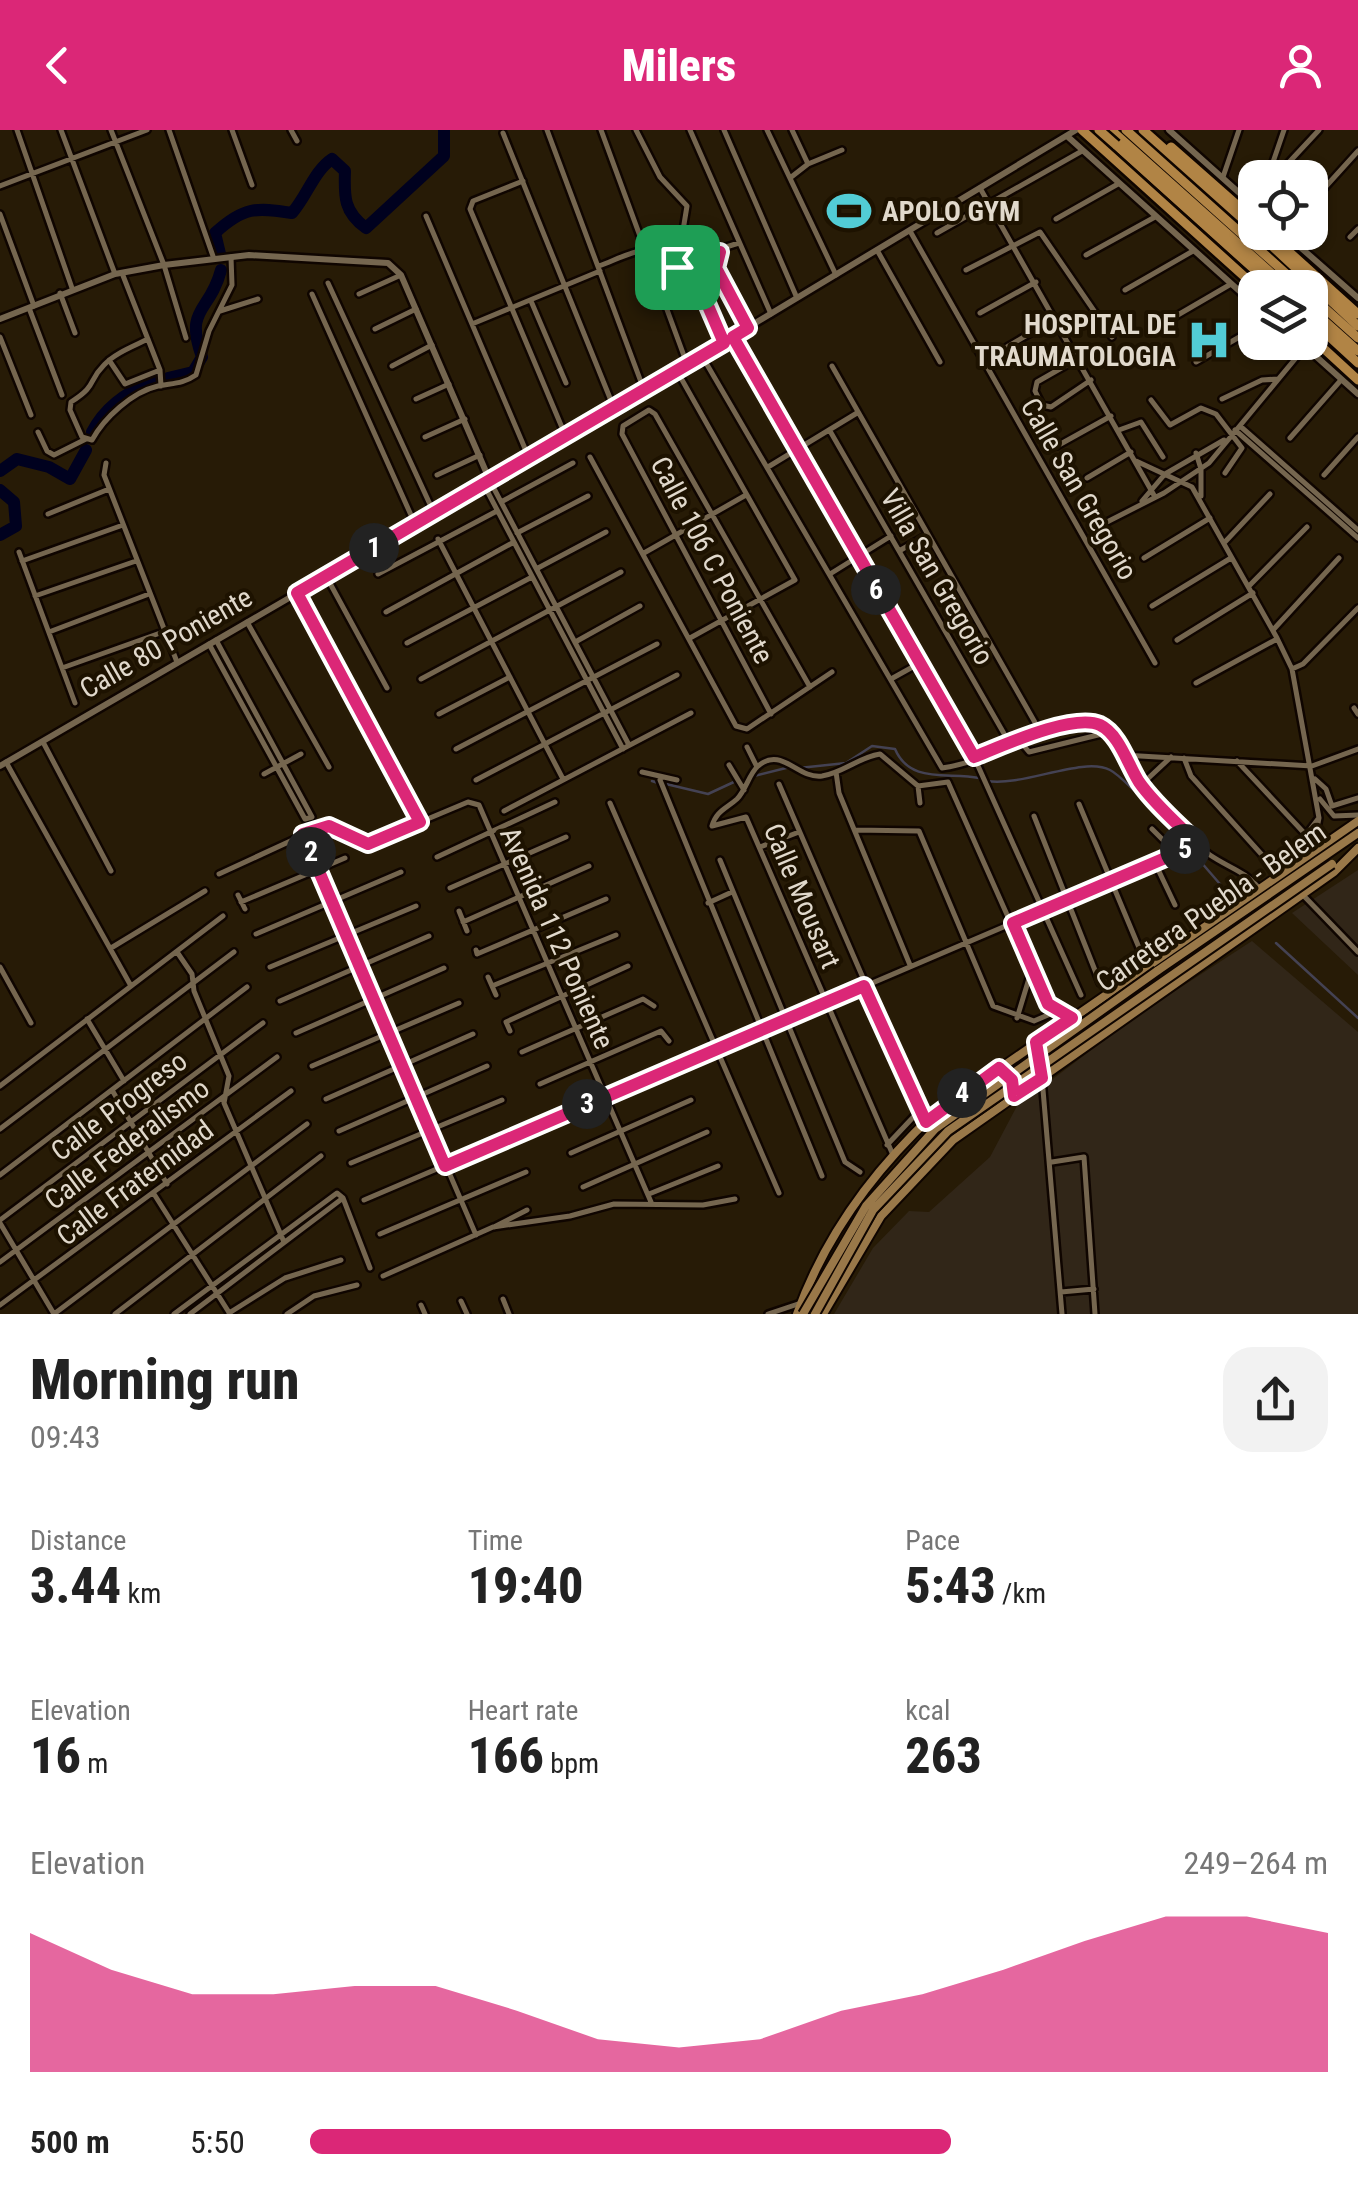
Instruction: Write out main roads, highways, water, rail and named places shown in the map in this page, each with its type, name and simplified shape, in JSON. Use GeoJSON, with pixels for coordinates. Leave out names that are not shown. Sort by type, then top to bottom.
{"type":"FeatureCollection","features":[{"type":"Feature","properties":{"kind":"highway"},"geometry":{"type":"LineString","coordinates":[[1079,130],[1238,271]]}},
{"type":"Feature","properties":{"kind":"highway"},"geometry":{"type":"LineString","coordinates":[[1105,130],[1116,145],[1255,270]]}},
{"type":"Feature","properties":{"kind":"highway"},"geometry":{"type":"LineString","coordinates":[[1105,130],[1267,270]]}},
{"type":"Feature","properties":{"kind":"highway"},"geometry":{"type":"LineString","coordinates":[[1126,130],[1282,270]]}},
{"type":"Feature","properties":{"kind":"highway"},"geometry":{"type":"LineString","coordinates":[[1143,130],[1238,215]]}},
{"type":"Feature","properties":{"kind":"highway"},"geometry":{"type":"LineString","coordinates":[[1152,130],[1238,207]]}},
{"type":"Feature","properties":{"kind":"highway"},"geometry":{"type":"LineString","coordinates":[[1276,250],[1358,326]]}},
{"type":"Feature","properties":{"kind":"highway"},"geometry":{"type":"LineString","coordinates":[[1288,250],[1358,314]]}},
{"type":"Feature","properties":{"kind":"highway"},"geometry":{"type":"LineString","coordinates":[[1328,311],[1358,338]]}},
{"type":"Feature","properties":{"kind":"highway"},"geometry":{"type":"LineString","coordinates":[[1328,324],[1358,350]]}},
{"type":"Feature","properties":{"kind":"highway"},"geometry":{"type":"LineString","coordinates":[[1328,336],[1358,363]]}},
{"type":"Feature","properties":{"kind":"highway"},"geometry":{"type":"LineString","coordinates":[[1328,352],[1358,380]]}},
{"type":"Feature","properties":{"kind":"main road"},"geometry":{"type":"LineString","coordinates":[[801,1311],[838,1228],[893,1154],[926,1122],[1358,818]]}},
{"type":"Feature","properties":{"kind":"main road","name":"Carretera Puebla - Belem"},"geometry":{"type":"LineString","coordinates":[[801,1311],[866,1206],[900,1163],[935,1129],[1358,834]]}},
{"type":"Feature","properties":{"kind":"main road"},"geometry":{"type":"LineString","coordinates":[[823,1314],[864,1239],[897,1195],[954,1140],[1303,895],[1358,848]]}},
{"type":"Feature","properties":{"kind":"main road","name":"Carretera Puebla - Belem"},"geometry":{"type":"LineString","coordinates":[[814,1314],[873,1210],[933,1144],[1076,1039],[1358,848]]}},
{"type":"Feature","properties":{"kind":"main road"},"geometry":{"type":"LineString","coordinates":[[1060,1026],[1062,1040],[1074,1054]]}},
{"type":"Feature","properties":{"kind":"main road"},"geometry":{"type":"LineString","coordinates":[[999,1068],[1012,1080],[1014,1096]]}},
{"type":"Feature","properties":{"kind":"waterway"},"geometry":{"type":"LineString","coordinates":[[220,254],[215,233],[225,224],[250,211],[292,213],[320,170],[332,159],[345,171],[349,210],[366,228],[444,156],[444,130]]}},
{"type":"Feature","properties":{"kind":"waterway"},"geometry":{"type":"LineString","coordinates":[[168,378],[193,372],[202,357],[197,319],[221,270]]}},
{"type":"Feature","properties":{"kind":"waterway"},"geometry":{"type":"LineString","coordinates":[[92,432],[117,401],[152,382]]}},
{"type":"Feature","properties":{"kind":"waterway"},"geometry":{"type":"LineString","coordinates":[[0,471],[17,459],[49,467],[70,479],[86,450]]}},
{"type":"Feature","properties":{"kind":"waterway"},"geometry":{"type":"LineString","coordinates":[[0,490],[14,502],[16,526],[0,535]]}},
{"type":"Feature","properties":{"kind":"waterway"},"geometry":{"type":"LineString","coordinates":[[799,768],[846,763],[872,746],[895,749],[902,760],[920,772],[979,778]]}},
{"type":"Feature","properties":{"kind":"waterway"},"geometry":{"type":"LineString","coordinates":[[754,776],[790,767]]}},
{"type":"Feature","properties":{"kind":"waterway"},"geometry":{"type":"LineString","coordinates":[[987,781],[1018,780],[1084,767],[1110,770],[1182,842]]}},
{"type":"Feature","properties":{"kind":"waterway"},"geometry":{"type":"LineString","coordinates":[[652,781],[658,783]]}},
{"type":"Feature","properties":{"kind":"waterway"},"geometry":{"type":"LineString","coordinates":[[666,784],[708,794],[736,781]]}},
{"type":"Feature","properties":{"kind":"waterway"},"geometry":{"type":"LineString","coordinates":[[1194,854],[1226,891]]}},
{"type":"Feature","properties":{"kind":"waterway"},"geometry":{"type":"LineString","coordinates":[[1276,943],[1358,1018]]}},
{"type":"Feature","properties":{"kind":"place","name":"APOLO GYM"},"geometry":{"type":"Point","coordinates":[849,211]}},
{"type":"Feature","properties":{"kind":"place","name":"HOSPITAL DE TRAUMATOLOGIA"},"geometry":{"type":"Point","coordinates":[1209,340]}}]}
